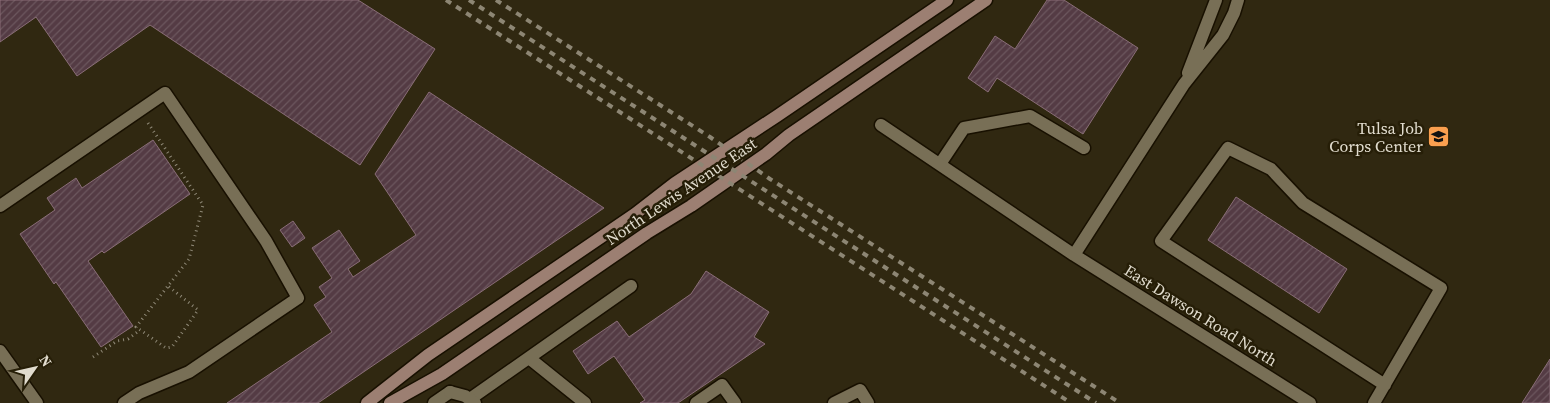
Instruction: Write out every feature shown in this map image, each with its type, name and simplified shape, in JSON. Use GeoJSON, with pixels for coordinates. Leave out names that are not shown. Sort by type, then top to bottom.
{"type":"FeatureCollection","features":[{"type":"Feature","properties":{"kind":"main road","name":"North Lewis Avenue East"},"geometry":{"type":"LineString","coordinates":[[367,403],[428,355],[627,219],[674,183],[785,111],[947,0]]}},
{"type":"Feature","properties":{"kind":"main road","name":"North Lewis Avenue East"},"geometry":{"type":"LineString","coordinates":[[390,403],[442,374],[647,233],[691,206],[766,154],[789,135],[986,0]]}},
{"type":"Feature","properties":{"kind":"street"},"geometry":{"type":"LineString","coordinates":[[1184,84],[1216,0]]}},
{"type":"Feature","properties":{"kind":"street"},"geometry":{"type":"LineString","coordinates":[[1074,255],[1184,84],[1224,35],[1238,0]]}},
{"type":"Feature","properties":{"kind":"street"},"geometry":{"type":"LineString","coordinates":[[0,206],[165,93],[266,241],[298,298],[189,372],[139,393],[124,403]]}},
{"type":"Feature","properties":{"kind":"street"},"geometry":{"type":"LineString","coordinates":[[940,164],[964,128],[1030,116],[1084,148]]}},
{"type":"Feature","properties":{"kind":"street","name":"East Dawson Road North"},"geometry":{"type":"LineString","coordinates":[[881,125],[1074,255],[1310,403]]}},
{"type":"Feature","properties":{"kind":"street"},"geometry":{"type":"LineString","coordinates":[[1374,403],[1385,385],[1441,288],[1303,203],[1272,170],[1228,148],[1161,241],[1385,385]]}},
{"type":"Feature","properties":{"kind":"street"},"geometry":{"type":"LineString","coordinates":[[434,403],[450,392],[465,396],[473,401],[529,358],[631,286]]}},
{"type":"Feature","properties":{"kind":"street"},"geometry":{"type":"LineString","coordinates":[[0,351],[36,403]]}},
{"type":"Feature","properties":{"kind":"street"},"geometry":{"type":"LineString","coordinates":[[529,358],[585,403]]}},
{"type":"Feature","properties":{"kind":"street"},"geometry":{"type":"LineString","coordinates":[[696,403],[722,385],[735,403]]}},
{"type":"Feature","properties":{"kind":"street"},"geometry":{"type":"LineString","coordinates":[[834,403],[860,390],[868,403]]}},
{"type":"Feature","properties":{"kind":"path"},"geometry":{"type":"LineString","coordinates":[[139,110],[202,205],[189,259],[136,327],[166,348],[172,347],[198,310],[168,286]]}},
{"type":"Feature","properties":{"kind":"path"},"geometry":{"type":"LineString","coordinates":[[93,357],[117,342],[128,340],[140,330]]}},
{"type":"Feature","properties":{"kind":"building"},"geometry":{"type":"Polygon","coordinates":[[[0,0],[358,0],[435,49],[360,165],[150,25],[77,76],[36,17],[0,42],[0,0]]]}},
{"type":"Feature","properties":{"kind":"building"},"geometry":{"type":"Polygon","coordinates":[[[1047,0],[1064,0],[1138,48],[1083,134],[997,78],[988,92],[968,78],[995,36],[1015,49],[1047,0]]]}},
{"type":"Feature","properties":{"kind":"building"},"geometry":{"type":"Polygon","coordinates":[[[429,92],[604,208],[318,403],[227,403],[332,332],[314,305],[326,297],[319,287],[332,278],[312,248],[339,230],[360,261],[348,269],[353,277],[416,235],[375,174],[429,92]]]}},
{"type":"Feature","properties":{"kind":"building"},"geometry":{"type":"Polygon","coordinates":[[[153,140],[190,194],[104,253],[102,251],[88,261],[133,326],[101,347],[20,234],[55,210],[47,198],[76,178],[82,188],[153,140]]]}},
{"type":"Feature","properties":{"kind":"building"},"geometry":{"type":"Polygon","coordinates":[[[1236,197],[1347,269],[1319,313],[1208,240],[1236,197]]]}},
{"type":"Feature","properties":{"kind":"building"},"geometry":{"type":"Polygon","coordinates":[[[293,221],[305,238],[292,247],[280,230],[293,221]]]}},
{"type":"Feature","properties":{"kind":"building"},"geometry":{"type":"Polygon","coordinates":[[[706,271],[769,312],[754,337],[765,344],[678,403],[640,403],[645,400],[614,356],[588,374],[573,351],[617,321],[629,337],[691,294],[706,271]]]}},
{"type":"Feature","properties":{"kind":"building"},"geometry":{"type":"Polygon","coordinates":[[[1550,359],[1550,403],[1522,403],[1550,359]]]}},
{"type":"Feature","properties":{"kind":"railway"},"geometry":{"type":"LineString","coordinates":[[446,0],[1071,403]]}},
{"type":"Feature","properties":{"kind":"railway"},"geometry":{"type":"LineString","coordinates":[[469,0],[1096,403]]}},
{"type":"Feature","properties":{"kind":"railway"},"geometry":{"type":"LineString","coordinates":[[496,0],[710,137],[770,179],[1120,403]]}},
{"type":"Feature","properties":{"kind":"place","name":"Tulsa Job Corps Center"},"geometry":{"type":"Point","coordinates":[1439,137]}}]}
